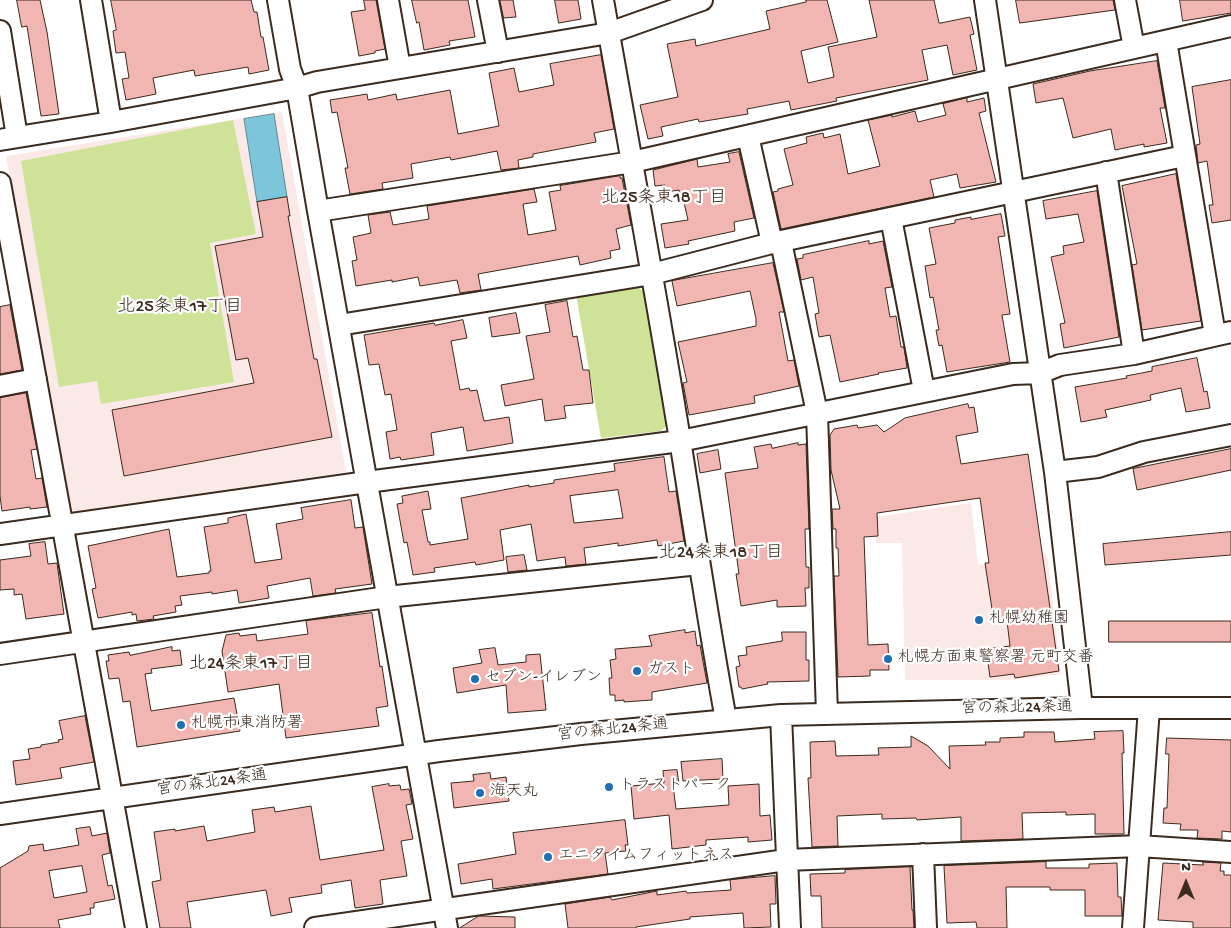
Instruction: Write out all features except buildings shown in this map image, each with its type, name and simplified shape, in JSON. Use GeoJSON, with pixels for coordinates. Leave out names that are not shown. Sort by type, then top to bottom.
{"type":"FeatureCollection","features":[{"type":"Feature","properties":{"kind":"street"},"geometry":{"type":"LineString","coordinates":[[91,0],[111,122]]}},
{"type":"Feature","properties":{"kind":"street"},"geometry":{"type":"LineString","coordinates":[[278,0],[290,69],[298,88],[318,211],[446,919]]}},
{"type":"Feature","properties":{"kind":"street"},"geometry":{"type":"LineString","coordinates":[[388,0],[400,68]]}},
{"type":"Feature","properties":{"kind":"street"},"geometry":{"type":"LineString","coordinates":[[488,0],[498,52]]}},
{"type":"Feature","properties":{"kind":"street"},"geometry":{"type":"LineString","coordinates":[[603,0],[652,274],[726,720]]}},
{"type":"Feature","properties":{"kind":"street"},"geometry":{"type":"LineString","coordinates":[[0,32],[9,138],[111,122],[298,88],[317,82],[609,33],[702,0]]}},
{"type":"Feature","properties":{"kind":"street"},"geometry":{"type":"LineString","coordinates":[[986,0],[1055,472],[1082,708]]}},
{"type":"Feature","properties":{"kind":"street"},"geometry":{"type":"LineString","coordinates":[[1125,0],[1134,48]]}},
{"type":"Feature","properties":{"kind":"street"},"geometry":{"type":"LineString","coordinates":[[318,211],[632,162],[1231,26]]}},
{"type":"Feature","properties":{"kind":"street"},"geometry":{"type":"LineString","coordinates":[[0,534],[368,482],[680,441],[1013,374],[1040,373],[1060,365],[1134,354],[1223,334],[1184,156],[1166,41]]}},
{"type":"Feature","properties":{"kind":"street"},"geometry":{"type":"LineString","coordinates":[[748,136],[777,242],[817,413],[827,714]]}},
{"type":"Feature","properties":{"kind":"street"},"geometry":{"type":"LineString","coordinates":[[339,325],[652,274],[777,242],[1184,156]]}},
{"type":"Feature","properties":{"kind":"street"},"geometry":{"type":"LineString","coordinates":[[1106,172],[1134,354]]}},
{"type":"Feature","properties":{"kind":"street"},"geometry":{"type":"LineString","coordinates":[[0,183],[8,268],[36,379],[136,928]]}},
{"type":"Feature","properties":{"kind":"street"},"geometry":{"type":"LineString","coordinates":[[891,218],[924,391]]}},
{"type":"Feature","properties":{"kind":"street"},"geometry":{"type":"LineString","coordinates":[[0,386],[36,379]]}},
{"type":"Feature","properties":{"kind":"street"},"geometry":{"type":"LineString","coordinates":[[1055,472],[1098,467],[1144,452],[1231,435]]}},
{"type":"Feature","properties":{"kind":"street"},"geometry":{"type":"LineString","coordinates":[[0,654],[387,597],[699,564]]}},
{"type":"Feature","properties":{"kind":"street","name":"宮の森北24条通"},"geometry":{"type":"LineString","coordinates":[[0,814],[415,755],[581,734],[782,715],[1082,708],[1231,708]]}},
{"type":"Feature","properties":{"kind":"street"},"geometry":{"type":"LineString","coordinates":[[1133,928],[1149,708]]}},
{"type":"Feature","properties":{"kind":"street"},"geometry":{"type":"LineString","coordinates":[[782,715],[790,928]]}},
{"type":"Feature","properties":{"kind":"street"},"geometry":{"type":"LineString","coordinates":[[315,928],[446,919],[786,860],[1138,846],[1231,852]]}},
{"type":"Feature","properties":{"kind":"street"},"geometry":{"type":"LineString","coordinates":[[923,854],[926,928]]}},
{"type":"Feature","properties":{"kind":"shaded area"},"geometry":{"type":"Polygon","coordinates":[[[282,112],[346,472],[71,514],[6,156],[282,112]]]}},
{"type":"Feature","properties":{"kind":"shaded area","name":"札幌幼稚園"},"geometry":{"type":"Polygon","coordinates":[[[971,503],[978,565],[1047,554],[1061,674],[1014,680],[905,680],[902,543],[876,543],[876,517],[971,503]]]}},
{"type":"Feature","properties":{"kind":"green space"},"geometry":{"type":"Polygon","coordinates":[[[233,120],[256,234],[210,243],[234,382],[101,404],[97,381],[59,387],[21,161],[233,120]]]}},
{"type":"Feature","properties":{"kind":"green space"},"geometry":{"type":"Polygon","coordinates":[[[635,286],[644,291],[667,425],[661,431],[601,438],[576,295],[635,286]]]}},
{"type":"Feature","properties":{"kind":"water"},"geometry":{"type":"Polygon","coordinates":[[[274,114],[287,197],[257,202],[244,119],[274,114]]]}},
{"type":"Feature","properties":{"kind":"place","name":"札幌幼稚園"},"geometry":{"type":"Point","coordinates":[979,620]}},
{"type":"Feature","properties":{"kind":"place","name":"札幌方面東警察署 元町交番"},"geometry":{"type":"Point","coordinates":[888,659]}},
{"type":"Feature","properties":{"kind":"place","name":"ガスト"},"geometry":{"type":"Point","coordinates":[637,671]}},
{"type":"Feature","properties":{"kind":"place","name":"セブン-イレブン"},"geometry":{"type":"Point","coordinates":[475,679]}},
{"type":"Feature","properties":{"kind":"place","name":"札幌市東消防署"},"geometry":{"type":"Point","coordinates":[181,725]}},
{"type":"Feature","properties":{"kind":"place","name":"トラストパーク"},"geometry":{"type":"Point","coordinates":[609,787]}},
{"type":"Feature","properties":{"kind":"place","name":"海天丸"},"geometry":{"type":"Point","coordinates":[480,793]}},
{"type":"Feature","properties":{"kind":"place","name":"エニタイムフィットネス"},"geometry":{"type":"Point","coordinates":[548,857]}},
{"type":"Feature","properties":{"kind":"district","name":"北25条東18丁目"},"geometry":{"type":"Point","coordinates":[664,199]}},
{"type":"Feature","properties":{"kind":"district","name":"北25条東17丁目"},"geometry":{"type":"Point","coordinates":[180,308]}},
{"type":"Feature","properties":{"kind":"district","name":"北24条東18丁目"},"geometry":{"type":"Point","coordinates":[721,554]}},
{"type":"Feature","properties":{"kind":"district","name":"北24条東17丁目"},"geometry":{"type":"Point","coordinates":[251,665]}}]}
